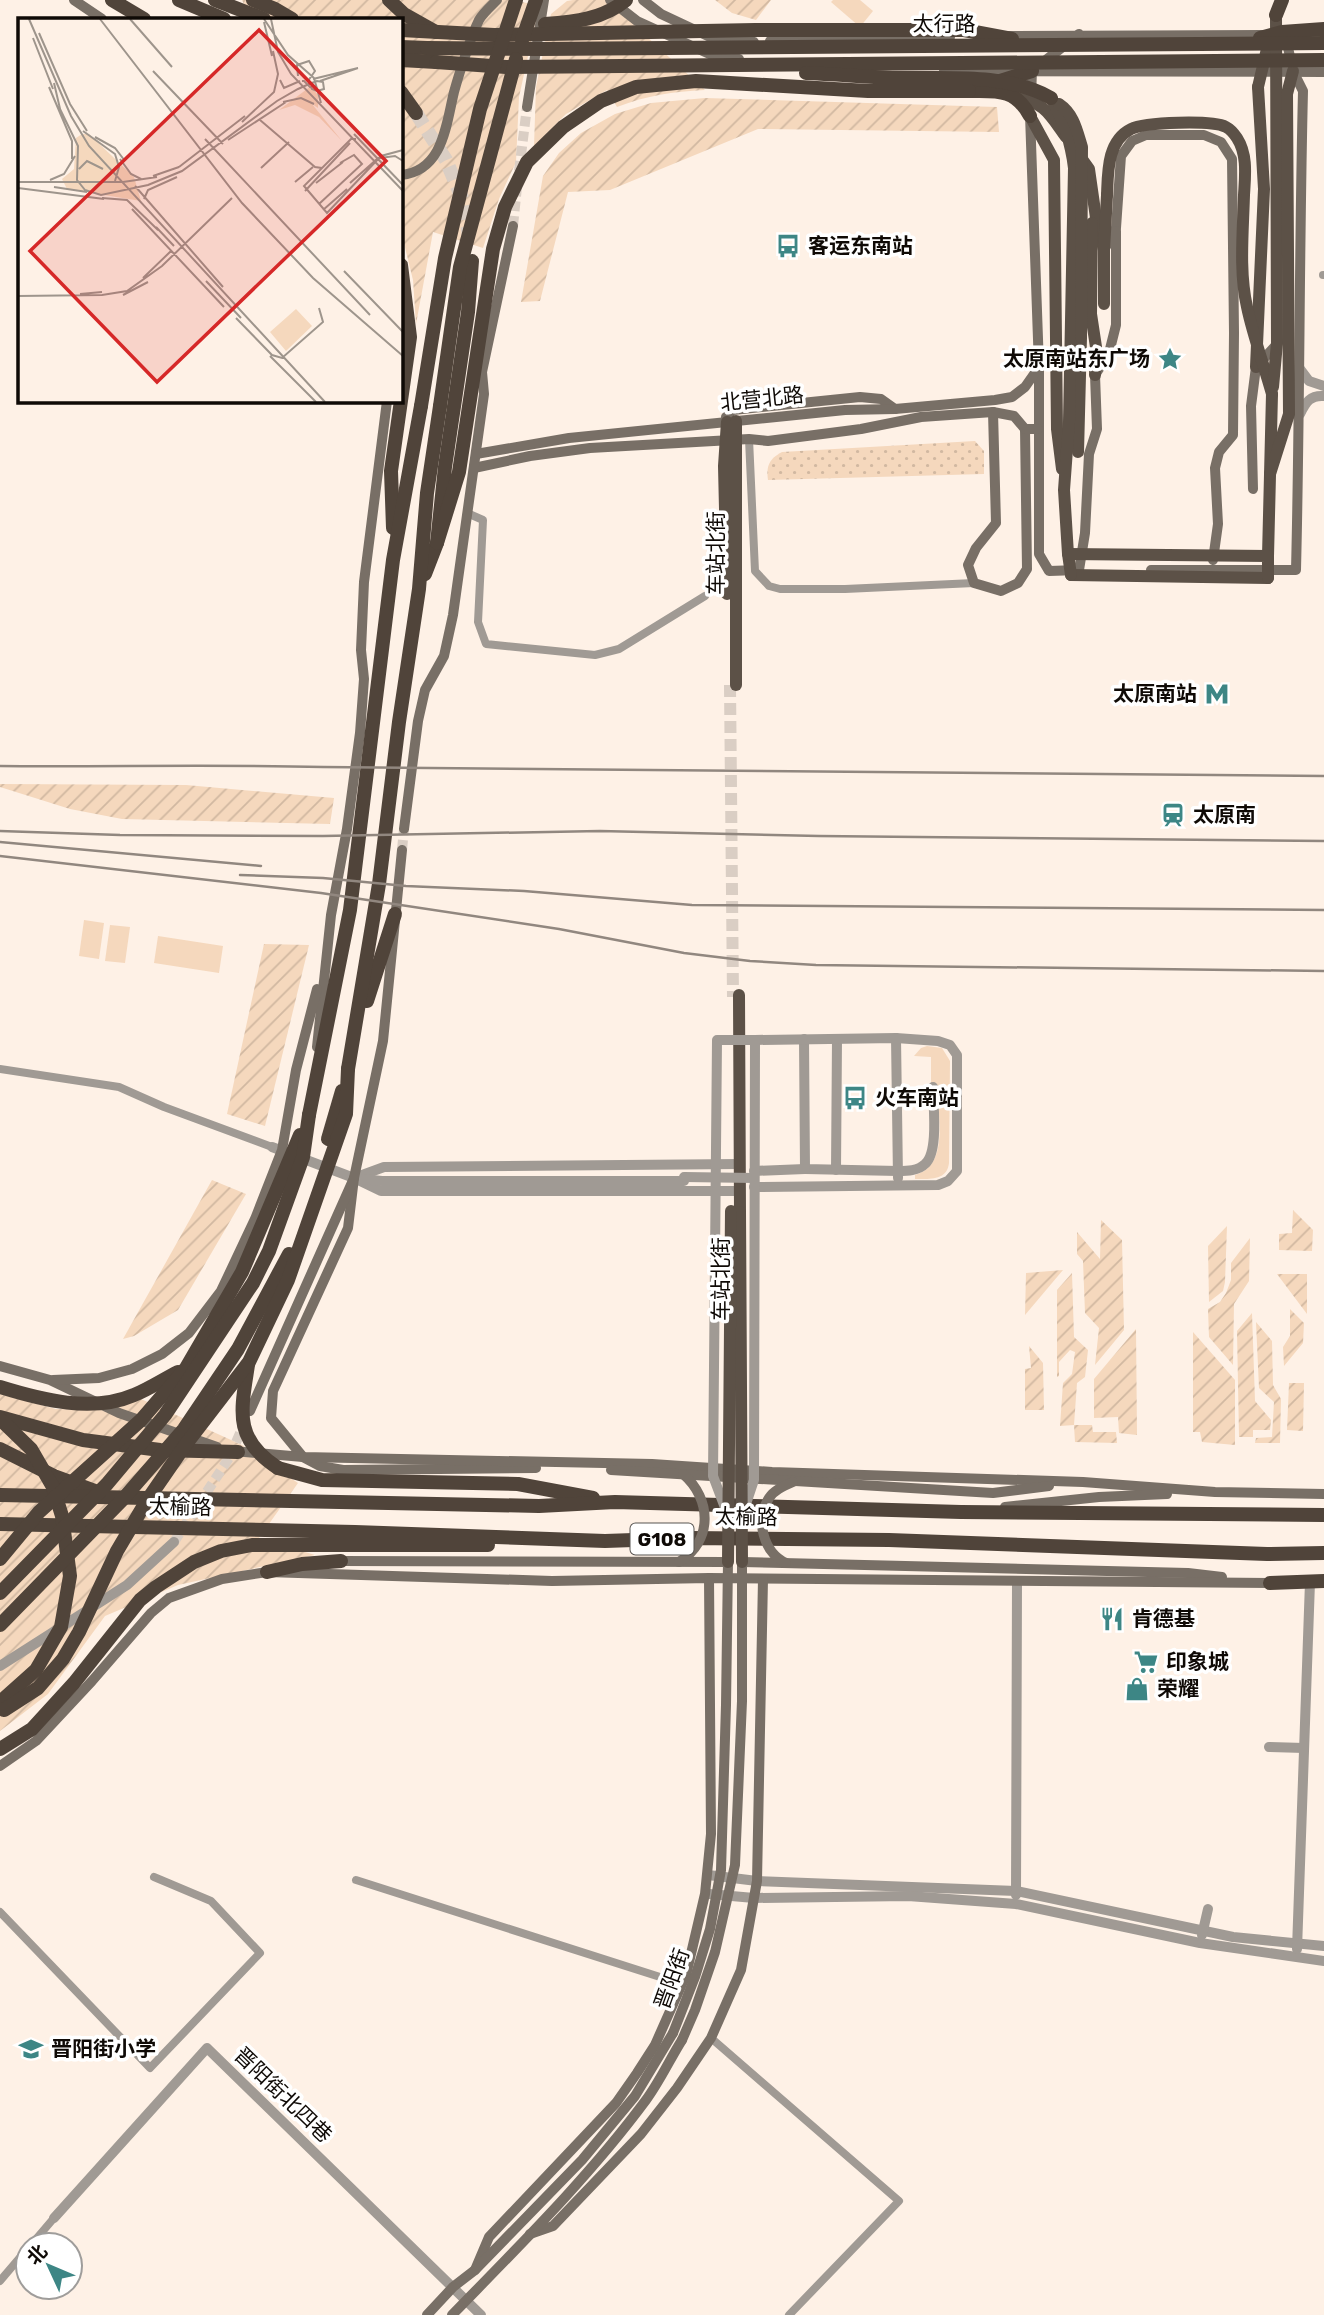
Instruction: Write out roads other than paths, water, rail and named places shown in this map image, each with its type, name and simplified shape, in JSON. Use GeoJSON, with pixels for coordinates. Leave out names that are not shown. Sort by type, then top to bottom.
{"type":"FeatureCollection","features":[{"type":"Feature","properties":{"kind":"highway"},"geometry":{"type":"LineString","coordinates":[[112,0],[142,18]]}},
{"type":"Feature","properties":{"kind":"highway"},"geometry":{"type":"LineString","coordinates":[[179,0],[222,18]]}},
{"type":"Feature","properties":{"kind":"highway"},"geometry":{"type":"LineString","coordinates":[[215,0],[288,18]]}},
{"type":"Feature","properties":{"kind":"highway"},"geometry":{"type":"LineString","coordinates":[[253,0],[270,14]]}},
{"type":"Feature","properties":{"kind":"highway"},"geometry":{"type":"LineString","coordinates":[[390,0],[404,14],[436,32]]}},
{"type":"Feature","properties":{"kind":"highway"},"geometry":{"type":"LineString","coordinates":[[0,1593],[107,1484],[165,1415],[253,1283],[269,1251],[303,1157],[350,910],[393,560],[448,244],[480,109],[516,0]]}},
{"type":"Feature","properties":{"kind":"highway"},"geometry":{"type":"LineString","coordinates":[[478,34],[491,26],[577,21],[610,12],[626,0]]}},
{"type":"Feature","properties":{"kind":"highway"},"geometry":{"type":"LineString","coordinates":[[0,1711],[38,1688],[63,1659],[79,1632],[117,1551],[146,1502],[186,1444],[249,1362],[288,1280],[346,1114],[348,1069],[375,912],[419,589],[427,493],[460,267],[505,94],[543,1]]}},
{"type":"Feature","properties":{"kind":"highway"},"geometry":{"type":"LineString","coordinates":[[402,30],[478,34],[827,29],[964,30],[1048,45]]}},
{"type":"Feature","properties":{"kind":"highway"},"geometry":{"type":"LineString","coordinates":[[1236,43],[1282,32],[1324,32]]}},
{"type":"Feature","properties":{"kind":"highway","name":"太行路"},"geometry":{"type":"LineString","coordinates":[[402,47],[564,49],[1324,43]]}},
{"type":"Feature","properties":{"kind":"highway","name":"太行路"},"geometry":{"type":"LineString","coordinates":[[402,60],[506,67],[564,67],[1324,60]]}},
{"type":"Feature","properties":{"kind":"highway"},"geometry":{"type":"LineString","coordinates":[[725,65],[878,77],[978,79],[1033,88],[1051,98]]}},
{"type":"Feature","properties":{"kind":"highway"},"geometry":{"type":"LineString","coordinates":[[969,91],[1031,71]]}},
{"type":"Feature","properties":{"kind":"highway"},"geometry":{"type":"LineString","coordinates":[[419,589],[437,543],[459,472],[493,249],[505,207],[527,162],[563,127],[601,101],[636,87],[696,81],[868,91],[996,91],[1014,96],[1030,116]]}},
{"type":"Feature","properties":{"kind":"highway"},"geometry":{"type":"LineString","coordinates":[[402,93],[416,113]]}},
{"type":"Feature","properties":{"kind":"highway"},"geometry":{"type":"LineString","coordinates":[[437,543],[445,467],[468,312],[472,261]]}},
{"type":"Feature","properties":{"kind":"highway"},"geometry":{"type":"LineString","coordinates":[[402,273],[410,337],[402,393]]}},
{"type":"Feature","properties":{"kind":"highway"},"geometry":{"type":"LineString","coordinates":[[393,560],[391,471],[401,402]]}},
{"type":"Feature","properties":{"kind":"highway"},"geometry":{"type":"LineString","coordinates":[[0,1625],[141,1479],[184,1429],[238,1349],[286,1260],[322,1159],[395,914]]}},
{"type":"Feature","properties":{"kind":"highway"},"geometry":{"type":"LineString","coordinates":[[0,1559],[39,1513],[141,1420],[186,1368],[242,1272],[309,1115]]}},
{"type":"Feature","properties":{"kind":"highway"},"geometry":{"type":"LineString","coordinates":[[249,1362],[241,1419],[250,1442],[265,1460],[278,1468],[322,1479],[518,1484],[615,1502]]}},
{"type":"Feature","properties":{"kind":"highway"},"geometry":{"type":"LineString","coordinates":[[0,1387],[65,1403],[104,1403],[133,1396],[186,1368]]}},
{"type":"Feature","properties":{"kind":"highway"},"geometry":{"type":"LineString","coordinates":[[0,1418],[83,1440],[160,1450],[238,1452]]}},
{"type":"Feature","properties":{"kind":"highway"},"geometry":{"type":"LineString","coordinates":[[0,1418],[31,1449],[53,1487],[62,1516],[70,1576],[61,1627],[36,1670],[0,1702]]}},
{"type":"Feature","properties":{"kind":"highway"},"geometry":{"type":"LineString","coordinates":[[0,1449],[54,1476],[110,1496]]}},
{"type":"Feature","properties":{"kind":"highway","name":"太榆路"},"geometry":{"type":"LineString","coordinates":[[0,1495],[539,1506],[615,1502],[961,1512],[1324,1515]]}},
{"type":"Feature","properties":{"kind":"highway","name":"太榆路"},"geometry":{"type":"LineString","coordinates":[[0,1524],[605,1541],[691,1538],[889,1540],[1267,1554],[1324,1553]]}},
{"type":"Feature","properties":{"kind":"highway"},"geometry":{"type":"LineString","coordinates":[[0,1749],[32,1729],[74,1683],[140,1600],[194,1562],[221,1551],[252,1545],[459,1546],[605,1541]]}},
{"type":"Feature","properties":{"kind":"highway"},"geometry":{"type":"LineString","coordinates":[[1267,1554],[1324,1560]]}},
{"type":"Feature","properties":{"kind":"highway"},"geometry":{"type":"LineString","coordinates":[[267,1572],[302,1564],[341,1561]]}},
{"type":"Feature","properties":{"kind":"highway"},"geometry":{"type":"LineString","coordinates":[[1270,1583],[1317,1582]]}},
{"type":"Feature","properties":{"kind":"main road"},"geometry":{"type":"LineString","coordinates":[[74,0],[101,18]]}},
{"type":"Feature","properties":{"kind":"main road"},"geometry":{"type":"LineString","coordinates":[[402,175],[413,174],[428,163],[441,145],[455,90],[480,19],[497,0]]}},
{"type":"Feature","properties":{"kind":"main road"},"geometry":{"type":"LineString","coordinates":[[610,0],[637,21],[716,57],[878,71],[1324,72]]}},
{"type":"Feature","properties":{"kind":"main road"},"geometry":{"type":"LineString","coordinates":[[643,0],[661,14],[709,37],[754,42],[1079,34],[1285,36],[1324,32]]}},
{"type":"Feature","properties":{"kind":"main road"},"geometry":{"type":"LineString","coordinates":[[527,107],[543,1]]}},
{"type":"Feature","properties":{"kind":"main road"},"geometry":{"type":"LineString","coordinates":[[1031,71],[1030,116],[1039,367],[1039,554],[1049,571],[1296,570],[1303,91],[1293,71],[1278,5]]}},
{"type":"Feature","properties":{"kind":"main road"},"geometry":{"type":"LineString","coordinates":[[1253,489],[1251,406],[1256,366],[1264,188],[1258,86],[1278,5]]}},
{"type":"Feature","properties":{"kind":"main road"},"geometry":{"type":"LineString","coordinates":[[1030,116],[1054,160],[1057,429],[1072,575],[1268,578],[1272,394],[1277,342],[1278,5]]}},
{"type":"Feature","properties":{"kind":"main road"},"geometry":{"type":"LineString","coordinates":[[1031,71],[1079,34]]}},
{"type":"Feature","properties":{"kind":"main road"},"geometry":{"type":"LineString","coordinates":[[1270,474],[1289,414],[1287,94],[1293,71]]}},
{"type":"Feature","properties":{"kind":"main road"},"geometry":{"type":"LineString","coordinates":[[1014,96],[1031,100],[1045,108],[1089,169],[1104,250]]}},
{"type":"Feature","properties":{"kind":"main road"},"geometry":{"type":"LineString","coordinates":[[1051,98],[1065,108],[1074,121],[1082,147],[1078,452]]}},
{"type":"Feature","properties":{"kind":"main road"},"geometry":{"type":"LineString","coordinates":[[1051,98],[1069,137],[1074,168],[1069,422],[1064,490]]}},
{"type":"Feature","properties":{"kind":"main road"},"geometry":{"type":"LineString","coordinates":[[1104,304],[1107,195],[1111,153],[1119,138],[1132,128],[1160,123],[1209,123],[1227,127],[1237,138],[1245,167],[1243,257],[1246,306],[1272,394]]}},
{"type":"Feature","properties":{"kind":"main road"},"geometry":{"type":"LineString","coordinates":[[1095,375],[1109,354],[1116,325],[1116,228],[1121,156],[1132,141],[1146,135],[1204,135],[1221,142],[1231,159],[1233,435],[1219,452],[1215,468],[1218,524],[1212,570]]}},
{"type":"Feature","properties":{"kind":"main road"},"geometry":{"type":"LineString","coordinates":[[1079,570],[1085,533],[1088,454],[1097,429],[1097,347],[1091,314],[1093,194]]}},
{"type":"Feature","properties":{"kind":"main road"},"geometry":{"type":"LineString","coordinates":[[404,828],[418,721],[425,690],[444,656],[453,615],[484,394],[482,372],[513,226]]}},
{"type":"Feature","properties":{"kind":"main road"},"geometry":{"type":"LineString","coordinates":[[1104,250],[1116,228]]}},
{"type":"Feature","properties":{"kind":"main road"},"geometry":{"type":"LineString","coordinates":[[1256,366],[1299,321]]}},
{"type":"Feature","properties":{"kind":"main road"},"geometry":{"type":"LineString","coordinates":[[1081,337],[1095,375]]}},
{"type":"Feature","properties":{"kind":"main road","name":"北营北路"},"geometry":{"type":"LineString","coordinates":[[476,454],[569,438],[845,410],[895,409],[995,400],[1012,397],[1026,387],[1039,367]]}},
{"type":"Feature","properties":{"kind":"main road"},"geometry":{"type":"LineString","coordinates":[[731,422],[726,417],[733,410],[860,397],[881,399],[895,409]]}},
{"type":"Feature","properties":{"kind":"main road"},"geometry":{"type":"LineString","coordinates":[[309,1115],[331,915],[347,829],[360,733],[364,680],[361,650],[364,582],[387,402]]}},
{"type":"Feature","properties":{"kind":"main road"},"geometry":{"type":"LineString","coordinates":[[993,412],[996,523],[976,548],[968,565],[974,583],[1001,591],[1018,583],[1027,569],[1025,429]]}},
{"type":"Feature","properties":{"kind":"main road","name":"北营北路"},"geometry":{"type":"LineString","coordinates":[[474,468],[530,456],[590,448],[768,440],[861,429],[922,417],[993,412],[1014,416],[1025,429],[1038,429]]}},
{"type":"Feature","properties":{"kind":"main road"},"geometry":{"type":"LineString","coordinates":[[765,418],[755,425],[753,433],[768,440]]}},
{"type":"Feature","properties":{"kind":"main road","name":"车站北街"},"geometry":{"type":"LineString","coordinates":[[731,422],[737,440],[733,685]]}},
{"type":"Feature","properties":{"kind":"main road"},"geometry":{"type":"LineString","coordinates":[[1068,554],[1268,556]]}},
{"type":"Feature","properties":{"kind":"main road"},"geometry":{"type":"LineString","coordinates":[[402,850],[383,1041],[354,1178],[348,1228],[273,1391],[271,1418],[303,1457],[320,1466],[343,1470],[577,1467],[993,1493],[1083,1482]]}},
{"type":"Feature","properties":{"kind":"main road"},"geometry":{"type":"LineString","coordinates":[[50,1380],[99,1378],[132,1369],[162,1354],[188,1333],[221,1291],[255,1219],[277,1148],[327,953]]}},
{"type":"Feature","properties":{"kind":"main road","name":"车站北街"},"geometry":{"type":"LineString","coordinates":[[735,1562],[735,1518],[741,1479],[735,1187],[736,996]]}},
{"type":"Feature","properties":{"kind":"main road"},"geometry":{"type":"LineString","coordinates":[[250,1410],[354,1178]]}},
{"type":"Feature","properties":{"kind":"main road"},"geometry":{"type":"LineString","coordinates":[[0,1366],[50,1380],[119,1413],[205,1445],[238,1452],[303,1457],[652,1464],[772,1472],[1083,1482],[1215,1492]]}},
{"type":"Feature","properties":{"kind":"main road"},"geometry":{"type":"LineString","coordinates":[[679,1562],[698,1544],[705,1513],[695,1485],[683,1474]]}},
{"type":"Feature","properties":{"kind":"main road"},"geometry":{"type":"LineString","coordinates":[[786,1563],[777,1559],[766,1544],[762,1516],[769,1498],[778,1489],[793,1482]]}},
{"type":"Feature","properties":{"kind":"main road"},"geometry":{"type":"LineString","coordinates":[[961,1512],[1099,1497],[1215,1492],[1324,1493]]}},
{"type":"Feature","properties":{"kind":"main road"},"geometry":{"type":"LineString","coordinates":[[341,1561],[735,1562],[966,1567],[1188,1573],[1270,1583]]}},
{"type":"Feature","properties":{"kind":"main road","name":"晋阳街"},"geometry":{"type":"LineString","coordinates":[[452,2315],[593,2165],[647,2098],[677,2036],[710,1929],[721,1870],[726,1705],[735,1562]]}},
{"type":"Feature","properties":{"kind":"main road"},"geometry":{"type":"LineString","coordinates":[[0,1766],[36,1741],[151,1613],[169,1598],[222,1579],[267,1572],[501,1577],[552,1581],[709,1578],[1270,1583]]}},
{"type":"Feature","properties":{"kind":"main road"},"geometry":{"type":"LineString","coordinates":[[475,2270],[489,2237],[616,2103],[655,2045],[682,1984],[705,1894],[711,1834],[709,1578]]}},
{"type":"Feature","properties":{"kind":"main road"},"geometry":{"type":"LineString","coordinates":[[530,2234],[553,2226],[641,2134],[711,2038],[741,1970],[757,1881],[763,1579]]}},
{"type":"Feature","properties":{"kind":"main road","name":"晋阳街"},"geometry":{"type":"LineString","coordinates":[[427,2315],[453,2287],[475,2270],[582,2160],[635,2096],[677,2036]]}},
{"type":"Feature","properties":{"kind":"street"},"geometry":{"type":"LineString","coordinates":[[1300,369],[1309,381],[1324,386]]}},
{"type":"Feature","properties":{"kind":"street"},"geometry":{"type":"LineString","coordinates":[[1300,414],[1307,400],[1324,396]]}},
{"type":"Feature","properties":{"kind":"street"},"geometry":{"type":"LineString","coordinates":[[737,440],[755,571],[769,586],[780,589],[845,589],[974,583]]}},
{"type":"Feature","properties":{"kind":"street"},"geometry":{"type":"LineString","coordinates":[[467,513],[483,520],[478,622],[486,644],[595,655],[619,649],[705,596]]}},
{"type":"Feature","properties":{"kind":"street"},"geometry":{"type":"LineString","coordinates":[[0,1069],[119,1087],[164,1107],[354,1178],[381,1191],[735,1187],[757,1181],[938,1185],[948,1181],[957,1171],[957,1055],[950,1045],[945,1042],[897,1038],[717,1040],[716,1180],[713,1476],[735,1518]]}},
{"type":"Feature","properties":{"kind":"street"},"geometry":{"type":"LineString","coordinates":[[897,1038],[897,1186]]}},
{"type":"Feature","properties":{"kind":"street"},"geometry":{"type":"LineString","coordinates":[[804,1039],[805,1169]]}},
{"type":"Feature","properties":{"kind":"street"},"geometry":{"type":"LineString","coordinates":[[836,1170],[837,1039]]}},
{"type":"Feature","properties":{"kind":"street"},"geometry":{"type":"LineString","coordinates":[[735,1518],[741,1479],[757,1181],[759,1040]]}},
{"type":"Feature","properties":{"kind":"street"},"geometry":{"type":"LineString","coordinates":[[757,1181],[766,1170],[913,1171],[924,1166],[930,1159],[933,1148],[933,1087]]}},
{"type":"Feature","properties":{"kind":"street"},"geometry":{"type":"LineString","coordinates":[[354,1178],[384,1167],[736,1164]]}},
{"type":"Feature","properties":{"kind":"street"},"geometry":{"type":"LineString","coordinates":[[354,1178],[382,1181],[716,1180],[735,1187]]}},
{"type":"Feature","properties":{"kind":"street"},"geometry":{"type":"LineString","coordinates":[[0,1666],[127,1585],[174,1542]]}},
{"type":"Feature","properties":{"kind":"street"},"geometry":{"type":"LineString","coordinates":[[1016,1904],[1017,1581]]}},
{"type":"Feature","properties":{"kind":"street"},"geometry":{"type":"LineString","coordinates":[[1297,1957],[1304,1748],[1317,1582]]}},
{"type":"Feature","properties":{"kind":"street"},"geometry":{"type":"LineString","coordinates":[[1269,1747],[1304,1748]]}},
{"type":"Feature","properties":{"kind":"street"},"geometry":{"type":"LineString","coordinates":[[708,1875],[757,1881],[1016,1891],[1233,1937],[1324,1946]]}},
{"type":"Feature","properties":{"kind":"street"},"geometry":{"type":"LineString","coordinates":[[0,1912],[150,2068],[260,1953],[211,1901],[154,1877]]}},
{"type":"Feature","properties":{"kind":"street"},"geometry":{"type":"LineString","coordinates":[[356,1880],[682,1984]]}},
{"type":"Feature","properties":{"kind":"street"},"geometry":{"type":"LineString","coordinates":[[705,1894],[754,1898],[908,1896],[1016,1904],[1200,1942],[1324,1961]]}},
{"type":"Feature","properties":{"kind":"street"},"geometry":{"type":"LineString","coordinates":[[1200,1942],[1208,1909]]}},
{"type":"Feature","properties":{"kind":"street"},"geometry":{"type":"LineString","coordinates":[[711,2038],[899,2201],[789,2315]]}},
{"type":"Feature","properties":{"kind":"street","name":"晋阳街北四巷"},"geometry":{"type":"LineString","coordinates":[[54,2218],[207,2048],[481,2315]]}},
{"type":"Feature","properties":{"kind":"street"},"geometry":{"type":"LineString","coordinates":[[43,2231],[54,2218]]}},
{"type":"Feature","properties":{"kind":"street"},"geometry":{"type":"LineString","coordinates":[[0,2281],[14,2265]]}},
{"type":"Feature","properties":{"kind":"tunnel"},"geometry":{"type":"LineString","coordinates":[[519,171],[527,107]]}},
{"type":"Feature","properties":{"kind":"tunnel"},"geometry":{"type":"LineString","coordinates":[[416,113],[446,160],[464,203],[469,236]]}},
{"type":"Feature","properties":{"kind":"tunnel"},"geometry":{"type":"LineString","coordinates":[[513,226],[517,187]]}},
{"type":"Feature","properties":{"kind":"tunnel"},"geometry":{"type":"LineString","coordinates":[[730,685],[733,997]]}},
{"type":"Feature","properties":{"kind":"tunnel"},"geometry":{"type":"LineString","coordinates":[[402,850],[404,829]]}},
{"type":"Feature","properties":{"kind":"tunnel"},"geometry":{"type":"LineString","coordinates":[[230,1456],[245,1422]]}},
{"type":"Feature","properties":{"kind":"tunnel"},"geometry":{"type":"LineString","coordinates":[[174,1542],[229,1458]]}},
{"type":"Feature","properties":{"kind":"railway"},"geometry":{"type":"LineString","coordinates":[[0,766],[1324,776]]}},
{"type":"Feature","properties":{"kind":"railway"},"geometry":{"type":"LineString","coordinates":[[0,831],[120,835],[323,836],[600,831],[1324,841]]}},
{"type":"Feature","properties":{"kind":"railway"},"geometry":{"type":"LineString","coordinates":[[0,842],[261,866]]}},
{"type":"Feature","properties":{"kind":"railway"},"geometry":{"type":"LineString","coordinates":[[0,856],[321,893],[559,929],[684,953],[750,961],[816,965],[1324,971]]}},
{"type":"Feature","properties":{"kind":"railway"},"geometry":{"type":"LineString","coordinates":[[240,875],[524,891],[692,905],[1324,910]]}},
{"type":"Feature","properties":{"kind":"place","name":"客运东南站"},"geometry":{"type":"Point","coordinates":[788,246]}},
{"type":"Feature","properties":{"kind":"place","name":"太原南站东广场"},"geometry":{"type":"Point","coordinates":[1170,359]}},
{"type":"Feature","properties":{"kind":"place","name":"太原南站"},"geometry":{"type":"Point","coordinates":[1217,694]}},
{"type":"Feature","properties":{"kind":"place","name":"太原南"},"geometry":{"type":"Point","coordinates":[1173,815]}},
{"type":"Feature","properties":{"kind":"place","name":"火车南站"},"geometry":{"type":"Point","coordinates":[855,1098]}},
{"type":"Feature","properties":{"kind":"place","name":"肯德基"},"geometry":{"type":"Point","coordinates":[1112,1619]}},
{"type":"Feature","properties":{"kind":"place","name":"印象城"},"geometry":{"type":"Point","coordinates":[1146,1662]}},
{"type":"Feature","properties":{"kind":"place","name":"荣耀"},"geometry":{"type":"Point","coordinates":[1137,1689]}},
{"type":"Feature","properties":{"kind":"place","name":"晋阳街小学"},"geometry":{"type":"Point","coordinates":[31,2049]}}]}
